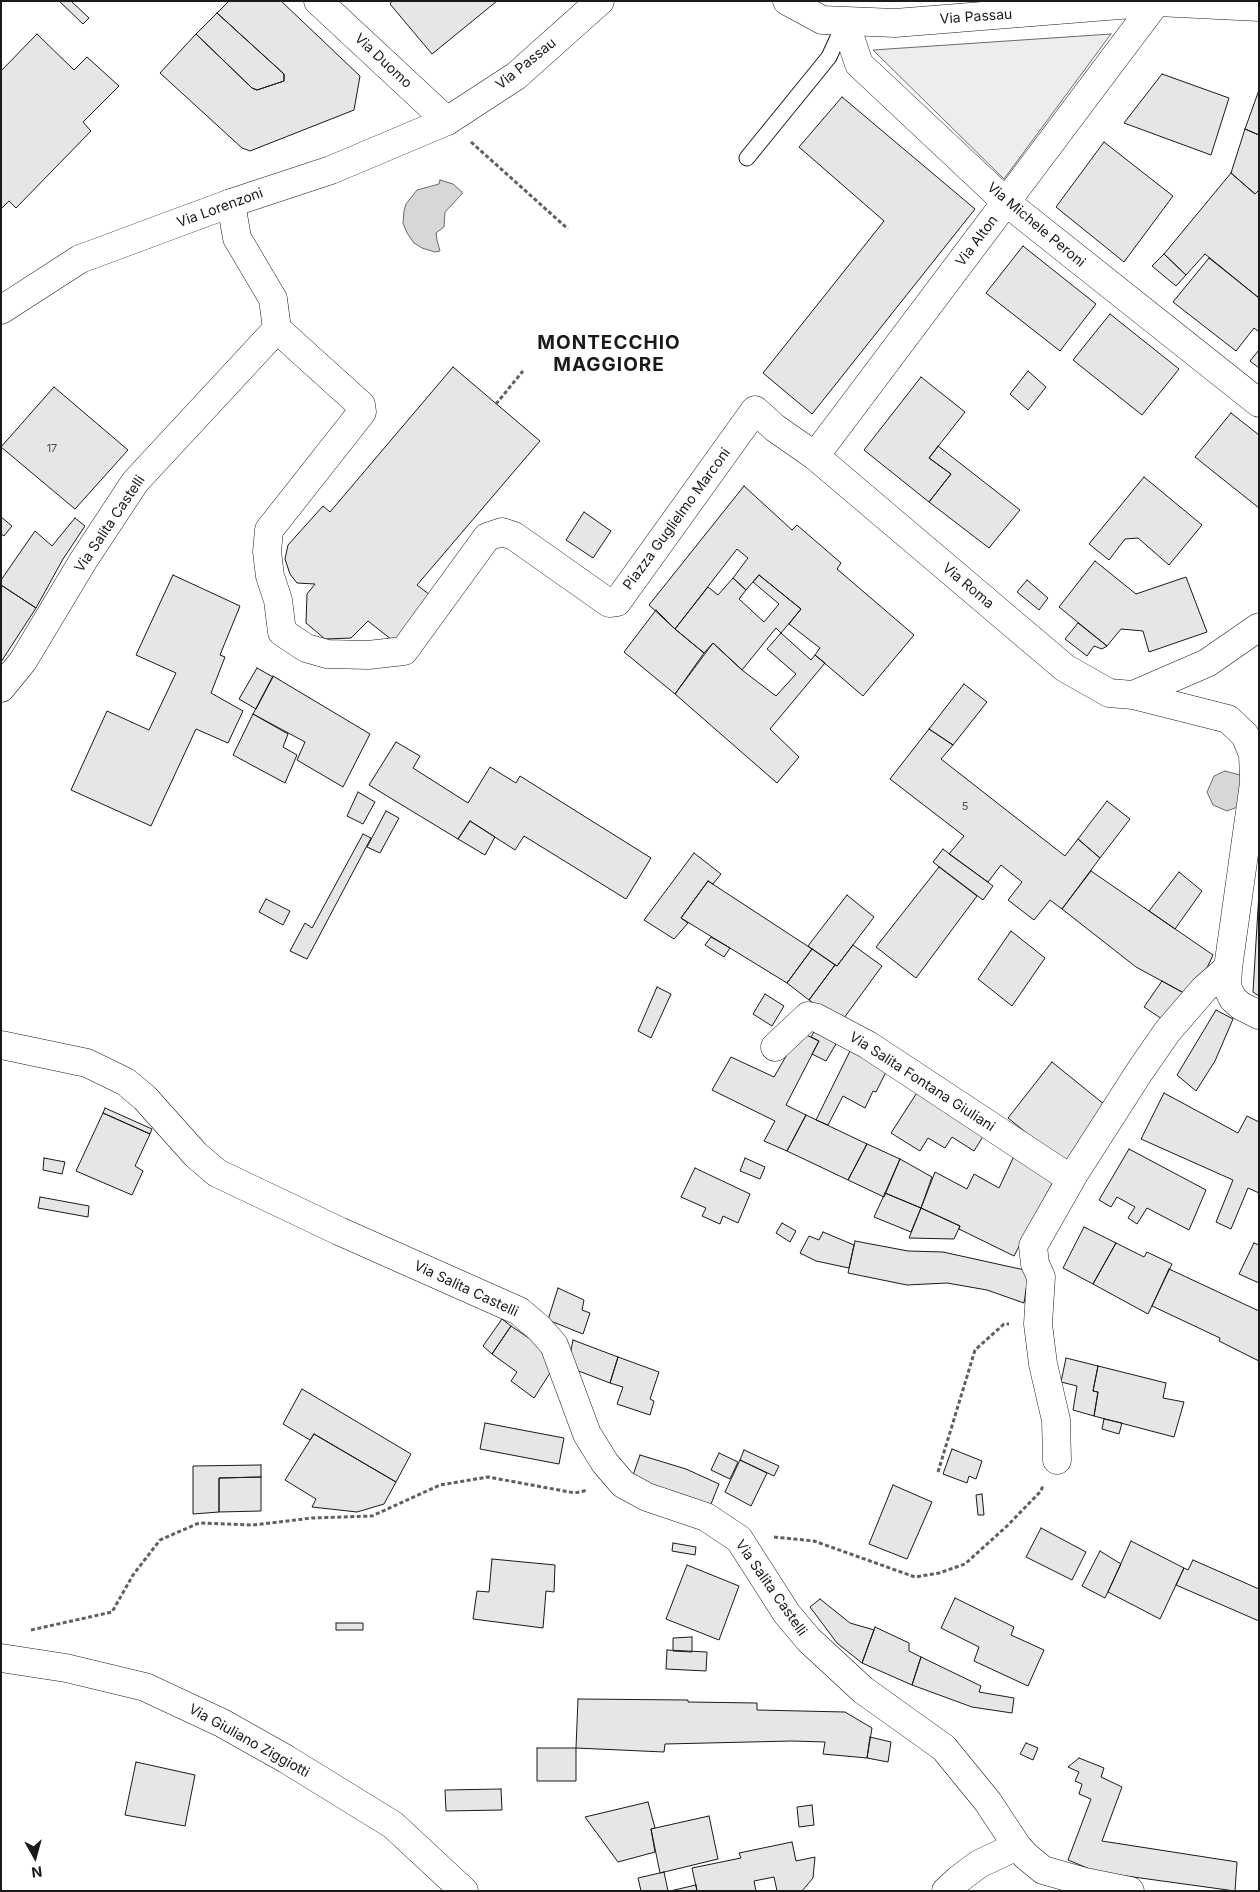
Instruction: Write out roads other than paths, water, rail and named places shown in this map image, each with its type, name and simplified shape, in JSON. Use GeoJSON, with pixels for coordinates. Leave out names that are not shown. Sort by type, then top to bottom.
{"type":"FeatureCollection","features":[{"type":"Feature","properties":{"kind":"street","name":"Via Duomo"},"geometry":{"type":"LineString","coordinates":[[318,1],[447,121]]}},
{"type":"Feature","properties":{"kind":"street","name":"Via Passau"},"geometry":{"type":"LineString","coordinates":[[447,121],[516,76],[600,1]]}},
{"type":"Feature","properties":{"kind":"street","name":"Via Passau"},"geometry":{"type":"LineString","coordinates":[[787,1],[822,20],[895,23],[1157,2],[1259,7]]}},
{"type":"Feature","properties":{"kind":"street","name":"Via Alton"},"geometry":{"type":"LineString","coordinates":[[815,456],[1157,2]]}},
{"type":"Feature","properties":{"kind":"street","name":"Via Michele Peroni"},"geometry":{"type":"LineString","coordinates":[[845,22],[859,64],[1006,202],[1259,402]]}},
{"type":"Feature","properties":{"kind":"street","name":"Via Lorenzoni"},"geometry":{"type":"LineString","coordinates":[[1,310],[80,259],[231,202],[331,170],[447,121]]}},
{"type":"Feature","properties":{"kind":"street"},"geometry":{"type":"LineString","coordinates":[[231,202],[237,238],[273,299],[277,329]]}},
{"type":"Feature","properties":{"kind":"street","name":"Piazza Guglielmo Marconi"},"geometry":{"type":"LineString","coordinates":[[277,329],[361,405],[362,412],[268,530],[267,552],[269,568],[278,600],[282,632],[306,648],[327,654],[368,655],[404,651],[487,537],[502,532],[514,536],[609,603],[617,602],[755,410],[775,428],[815,456]]}},
{"type":"Feature","properties":{"kind":"street","name":"Via Salita Castelli"},"geometry":{"type":"LineString","coordinates":[[1,688],[23,660],[83,561],[135,482],[277,329]]}},
{"type":"Feature","properties":{"kind":"street","name":"Via Roma"},"geometry":{"type":"LineString","coordinates":[[815,456],[1065,668],[1109,692],[1133,695],[1228,719],[1245,735],[1253,754],[1254,780]]}},
{"type":"Feature","properties":{"kind":"street"},"geometry":{"type":"LineString","coordinates":[[1133,695],[1207,663],[1259,627]]}},
{"type":"Feature","properties":{"kind":"street"},"geometry":{"type":"LineString","coordinates":[[1259,749],[1228,968],[1227,987],[1233,999],[1241,1006],[1259,1015]]}},
{"type":"Feature","properties":{"kind":"street"},"geometry":{"type":"LineString","coordinates":[[1057,1460],[1056,1420],[1042,1364],[1038,1324],[1041,1277],[1035,1264],[1033,1246],[1071,1179],[1167,1032],[1204,989],[1228,968]]}},
{"type":"Feature","properties":{"kind":"street","name":"Via Salita Fontana Giuliani"},"geometry":{"type":"LineString","coordinates":[[775,1047],[808,1016],[817,1018],[868,1045],[1071,1179]]}},
{"type":"Feature","properties":{"kind":"street","name":"Via Salita Castelli"},"geometry":{"type":"LineString","coordinates":[[1,1045],[86,1063],[126,1082],[145,1098],[196,1155],[217,1172],[339,1231],[519,1311],[540,1329],[554,1345],[587,1434],[605,1463],[623,1484],[647,1497],[706,1517],[739,1539],[787,1614],[809,1640],[863,1690],[944,1748],[988,1802],[1017,1846],[1043,1870],[1086,1882],[1130,1891]]}},
{"type":"Feature","properties":{"kind":"street","name":"Via Giuliano Ziggiotti"},"geometry":{"type":"LineString","coordinates":[[1,1658],[66,1668],[145,1687],[222,1724],[286,1759],[393,1825],[464,1891]]}},
{"type":"Feature","properties":{"kind":"street"},"geometry":{"type":"LineString","coordinates":[[946,1891],[979,1864],[1017,1846]]}},
{"type":"Feature","properties":{"kind":"lane"},"geometry":{"type":"LineString","coordinates":[[747,158],[828,57],[845,22]]}},
{"type":"Feature","properties":{"kind":"district","name":"MONTECCHIO MAGGIORE"},"geometry":{"type":"Point","coordinates":[609,354]}}]}
